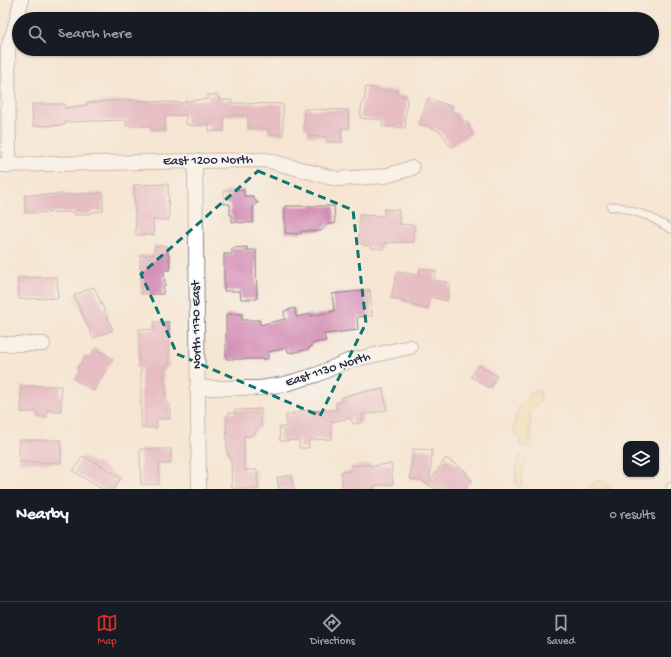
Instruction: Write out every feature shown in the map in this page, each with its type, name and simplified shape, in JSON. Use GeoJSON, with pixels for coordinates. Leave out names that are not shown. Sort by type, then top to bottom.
{"type":"FeatureCollection","features":[{"type":"Feature","properties":{"kind":"street"},"geometry":{"type":"LineString","coordinates":[[19,12],[21,0]]}},
{"type":"Feature","properties":{"kind":"street"},"geometry":{"type":"LineString","coordinates":[[5,166],[8,49],[12,34]]}},
{"type":"Feature","properties":{"kind":"street","name":"East 1200 North"},"geometry":{"type":"LineString","coordinates":[[5,166],[266,160],[337,179],[385,176],[412,168]]}},
{"type":"Feature","properties":{"kind":"street","name":"North 1170 East"},"geometry":{"type":"LineString","coordinates":[[195,161],[199,489]]}},
{"type":"Feature","properties":{"kind":"street"},"geometry":{"type":"LineString","coordinates":[[0,344],[43,344]]}},
{"type":"Feature","properties":{"kind":"street","name":"East 1130 North"},"geometry":{"type":"LineString","coordinates":[[197,388],[260,388],[285,384],[316,375],[348,361],[410,347]]}},
{"type":"Feature","properties":{"kind":"lane"},"geometry":{"type":"LineString","coordinates":[[611,207],[617,206],[648,216],[671,229]]}},
{"type":"Feature","properties":{"kind":"highlighted area"},"geometry":{"type":"Polygon","coordinates":[[[258,171],[353,210],[366,323],[320,416],[177,354],[141,274],[258,171]]]}},
{"type":"Feature","properties":{"kind":"sand"},"geometry":{"type":"Polygon","coordinates":[[[535,391],[540,392],[541,400],[531,411],[531,439],[529,446],[524,447],[520,446],[520,441],[513,430],[519,407],[531,393],[535,391]]]}},
{"type":"Feature","properties":{"kind":"sand"},"geometry":{"type":"Polygon","coordinates":[[[519,457],[526,459],[526,463],[523,470],[522,485],[519,487],[516,485],[519,457]]]}},
{"type":"Feature","properties":{"kind":"sand"},"geometry":{"type":"Polygon","coordinates":[[[598,480],[601,480],[612,489],[587,489],[588,486],[598,480]]]}},
{"type":"Feature","properties":{"kind":"building"},"geometry":{"type":"Polygon","coordinates":[[[366,87],[377,88],[377,90],[397,91],[397,95],[407,96],[405,128],[382,126],[383,120],[360,118],[366,87]]]}},
{"type":"Feature","properties":{"kind":"building"},"geometry":{"type":"Polygon","coordinates":[[[208,95],[218,95],[219,100],[232,100],[232,103],[283,104],[283,135],[268,134],[268,128],[248,128],[248,115],[224,116],[224,131],[209,131],[210,124],[192,126],[186,124],[186,115],[165,116],[165,131],[151,131],[151,126],[126,126],[127,120],[65,122],[65,125],[33,126],[32,104],[65,104],[65,108],[87,105],[86,103],[129,100],[185,103],[185,101],[208,99],[208,95]]]}},
{"type":"Feature","properties":{"kind":"building"},"geometry":{"type":"Polygon","coordinates":[[[428,98],[453,107],[451,112],[457,113],[462,122],[466,120],[472,134],[451,147],[440,131],[419,124],[428,98]]]}},
{"type":"Feature","properties":{"kind":"building"},"geometry":{"type":"Polygon","coordinates":[[[304,109],[348,110],[349,129],[341,128],[342,142],[326,142],[326,137],[308,136],[308,129],[304,129],[304,109]]]}},
{"type":"Feature","properties":{"kind":"building"},"geometry":{"type":"Polygon","coordinates":[[[168,184],[169,220],[153,220],[154,235],[136,235],[134,185],[168,184]]]}},
{"type":"Feature","properties":{"kind":"building"},"geometry":{"type":"Polygon","coordinates":[[[224,190],[244,190],[244,196],[253,196],[258,203],[253,206],[253,223],[232,222],[232,215],[230,215],[230,204],[224,204],[224,190]]]}},
{"type":"Feature","properties":{"kind":"building"},"geometry":{"type":"Polygon","coordinates":[[[103,193],[103,211],[91,212],[91,214],[74,215],[74,212],[25,213],[25,195],[103,193]]]}},
{"type":"Feature","properties":{"kind":"building"},"geometry":{"type":"Polygon","coordinates":[[[285,206],[334,206],[335,224],[328,224],[321,231],[301,231],[301,234],[285,233],[285,206]]]}},
{"type":"Feature","properties":{"kind":"building"},"geometry":{"type":"Polygon","coordinates":[[[384,209],[399,210],[399,224],[414,225],[414,242],[383,243],[383,249],[372,248],[370,246],[362,245],[359,242],[359,215],[384,216],[384,209]]]}},
{"type":"Feature","properties":{"kind":"building"},"geometry":{"type":"Polygon","coordinates":[[[154,246],[168,246],[170,270],[164,270],[165,286],[163,287],[163,294],[141,294],[140,255],[154,255],[154,246]]]}},
{"type":"Feature","properties":{"kind":"building"},"geometry":{"type":"Polygon","coordinates":[[[247,247],[247,250],[256,250],[257,299],[241,299],[240,291],[224,291],[224,254],[232,254],[232,248],[247,247]]]}},
{"type":"Feature","properties":{"kind":"building"},"geometry":{"type":"Polygon","coordinates":[[[420,268],[436,271],[434,280],[450,283],[447,301],[430,297],[428,309],[413,306],[413,304],[402,302],[402,300],[391,298],[397,272],[419,275],[420,268]]]}},
{"type":"Feature","properties":{"kind":"building"},"geometry":{"type":"Polygon","coordinates":[[[57,277],[58,298],[19,299],[18,278],[57,277]]]}},
{"type":"Feature","properties":{"kind":"building"},"geometry":{"type":"Polygon","coordinates":[[[94,287],[113,330],[93,338],[74,295],[94,287]]]}},
{"type":"Feature","properties":{"kind":"building"},"geometry":{"type":"Polygon","coordinates":[[[370,290],[372,316],[357,317],[358,330],[324,334],[326,341],[311,344],[311,347],[308,348],[309,349],[291,353],[288,352],[287,348],[268,352],[268,359],[226,359],[226,314],[242,314],[242,320],[260,320],[260,325],[285,319],[284,311],[295,308],[296,317],[311,314],[311,316],[334,311],[332,294],[370,290]]]}},
{"type":"Feature","properties":{"kind":"building"},"geometry":{"type":"Polygon","coordinates":[[[154,322],[169,322],[169,367],[164,367],[164,385],[166,385],[166,404],[170,404],[170,419],[157,419],[157,428],[141,428],[141,367],[138,367],[139,329],[154,330],[154,322]]]}},
{"type":"Feature","properties":{"kind":"building"},"geometry":{"type":"Polygon","coordinates":[[[95,348],[113,359],[93,391],[74,379],[80,370],[77,369],[85,356],[89,358],[95,348]]]}},
{"type":"Feature","properties":{"kind":"building"},"geometry":{"type":"Polygon","coordinates":[[[478,365],[497,376],[490,388],[471,377],[478,365]]]}},
{"type":"Feature","properties":{"kind":"building"},"geometry":{"type":"Polygon","coordinates":[[[21,386],[61,386],[61,411],[47,410],[47,417],[37,417],[37,412],[21,412],[21,386]]]}},
{"type":"Feature","properties":{"kind":"building"},"geometry":{"type":"Polygon","coordinates":[[[383,389],[387,410],[362,415],[363,422],[353,424],[351,418],[331,422],[332,439],[308,440],[309,448],[299,448],[299,440],[280,441],[279,427],[286,427],[286,415],[293,415],[292,413],[299,413],[299,411],[337,410],[336,403],[342,401],[342,397],[360,392],[383,389]]]}},
{"type":"Feature","properties":{"kind":"building"},"geometry":{"type":"Polygon","coordinates":[[[261,409],[261,426],[251,436],[244,436],[244,470],[257,470],[258,489],[232,489],[231,459],[229,454],[227,454],[226,416],[228,416],[228,413],[235,413],[235,410],[261,409]]]}},
{"type":"Feature","properties":{"kind":"building"},"geometry":{"type":"Polygon","coordinates":[[[19,440],[61,440],[61,463],[19,462],[19,440]]]}},
{"type":"Feature","properties":{"kind":"building"},"geometry":{"type":"Polygon","coordinates":[[[140,449],[171,449],[171,464],[159,464],[159,484],[141,484],[140,449]]]}},
{"type":"Feature","properties":{"kind":"building"},"geometry":{"type":"Polygon","coordinates":[[[413,449],[432,450],[430,481],[446,458],[468,473],[466,475],[472,480],[465,489],[435,489],[421,480],[410,479],[413,449]]]}},
{"type":"Feature","properties":{"kind":"building"},"geometry":{"type":"Polygon","coordinates":[[[83,456],[121,478],[114,489],[102,489],[73,471],[83,456]]]}},
{"type":"Feature","properties":{"kind":"building"},"geometry":{"type":"Polygon","coordinates":[[[370,464],[370,466],[391,464],[393,484],[374,486],[375,489],[343,489],[341,472],[351,471],[351,466],[370,464]]]}},
{"type":"Feature","properties":{"kind":"building"},"geometry":{"type":"Polygon","coordinates":[[[291,475],[294,489],[279,489],[277,478],[291,475]]]}}]}
